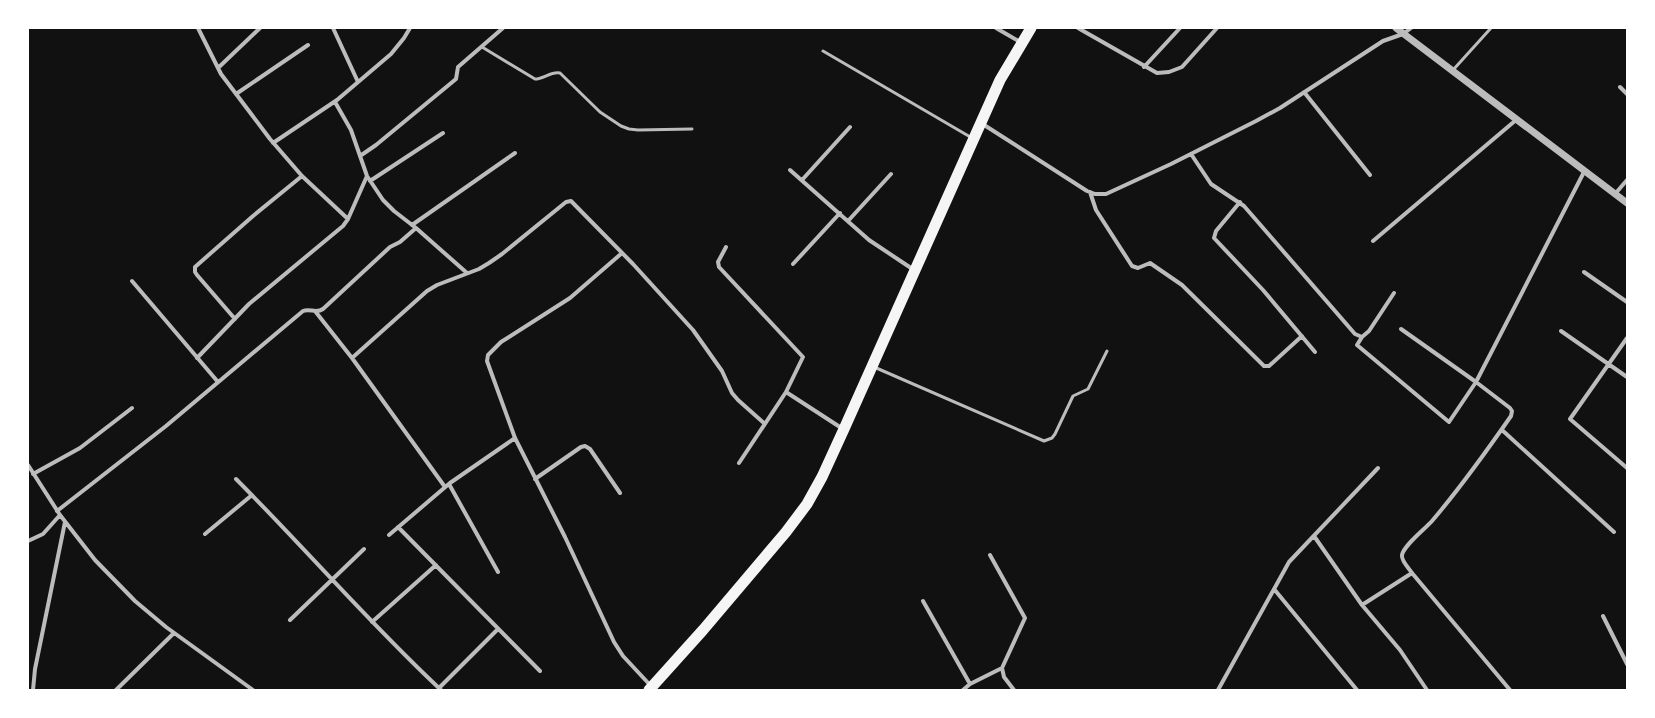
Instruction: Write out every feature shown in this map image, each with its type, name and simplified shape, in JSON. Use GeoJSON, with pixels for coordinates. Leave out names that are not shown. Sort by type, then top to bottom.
{"type":"FeatureCollection","features":[{"type":"Feature","properties":{"kind":"highway"},"geometry":{"type":"LineString","coordinates":[[653,687],[786,532],[807,504],[822,477],[844,429],[1000,80],[1031,28]]}},
{"type":"Feature","properties":{"kind":"street"},"geometry":{"type":"LineString","coordinates":[[198,28],[218,68],[273,143],[302,176],[348,219]]}},
{"type":"Feature","properties":{"kind":"street"},"geometry":{"type":"LineString","coordinates":[[218,68],[260,28]]}},
{"type":"Feature","properties":{"kind":"street"},"geometry":{"type":"LineString","coordinates":[[333,28],[358,82]]}},
{"type":"Feature","properties":{"kind":"street"},"geometry":{"type":"LineString","coordinates":[[273,143],[335,102],[391,54],[410,28]]}},
{"type":"Feature","properties":{"kind":"street"},"geometry":{"type":"LineString","coordinates":[[360,156],[456,79],[458,67],[503,28]]}},
{"type":"Feature","properties":{"kind":"street"},"geometry":{"type":"LineString","coordinates":[[996,28],[1022,43]]}},
{"type":"Feature","properties":{"kind":"street"},"geometry":{"type":"LineString","coordinates":[[1078,28],[1157,74],[1170,72],[1182,67],[1217,28]]}},
{"type":"Feature","properties":{"kind":"street"},"geometry":{"type":"LineString","coordinates":[[1144,67],[1180,28]]}},
{"type":"Feature","properties":{"kind":"street"},"geometry":{"type":"LineString","coordinates":[[1396,28],[1584,172],[1627,203]]}},
{"type":"Feature","properties":{"kind":"street"},"geometry":{"type":"LineString","coordinates":[[981,123],[1076,185],[1100,195],[1114,191],[1191,154],[1280,108],[1383,41],[1403,34],[1411,28]]}},
{"type":"Feature","properties":{"kind":"street"},"geometry":{"type":"LineString","coordinates":[[236,94],[308,45]]}},
{"type":"Feature","properties":{"kind":"street"},"geometry":{"type":"LineString","coordinates":[[1620,86],[1627,94]]}},
{"type":"Feature","properties":{"kind":"street"},"geometry":{"type":"LineString","coordinates":[[1304,92],[1370,175]]}},
{"type":"Feature","properties":{"kind":"street"},"geometry":{"type":"LineString","coordinates":[[335,102],[351,130],[367,176],[388,206],[416,228],[467,273]]}},
{"type":"Feature","properties":{"kind":"street"},"geometry":{"type":"LineString","coordinates":[[1373,241],[1516,120]]}},
{"type":"Feature","properties":{"kind":"street"},"geometry":{"type":"LineString","coordinates":[[802,180],[850,127]]}},
{"type":"Feature","properties":{"kind":"street"},"geometry":{"type":"LineString","coordinates":[[370,181],[443,133]]}},
{"type":"Feature","properties":{"kind":"street"},"geometry":{"type":"LineString","coordinates":[[412,225],[515,153]]}},
{"type":"Feature","properties":{"kind":"street"},"geometry":{"type":"LineString","coordinates":[[1191,154],[1210,184],[1240,202],[1352,332],[1358,336],[1362,336]]}},
{"type":"Feature","properties":{"kind":"street"},"geometry":{"type":"LineString","coordinates":[[790,170],[880,249],[914,270]]}},
{"type":"Feature","properties":{"kind":"street"},"geometry":{"type":"LineString","coordinates":[[1394,293],[1369,331],[1362,336],[1357,345],[1449,422],[1476,382],[1584,172]]}},
{"type":"Feature","properties":{"kind":"street"},"geometry":{"type":"LineString","coordinates":[[848,221],[891,174]]}},
{"type":"Feature","properties":{"kind":"street"},"geometry":{"type":"LineString","coordinates":[[235,319],[197,275],[195,267],[302,176]]}},
{"type":"Feature","properties":{"kind":"street"},"geometry":{"type":"LineString","coordinates":[[197,358],[249,304],[343,226],[348,219],[367,176]]}},
{"type":"Feature","properties":{"kind":"street"},"geometry":{"type":"LineString","coordinates":[[1615,194],[1627,180]]}},
{"type":"Feature","properties":{"kind":"street"},"geometry":{"type":"LineString","coordinates":[[1090,192],[1096,210],[1132,266],[1138,268],[1150,263],[1172,277],[1201,302],[1264,366],[1269,366],[1302,336]]}},
{"type":"Feature","properties":{"kind":"street"},"geometry":{"type":"LineString","coordinates":[[352,358],[427,291],[443,282],[479,269],[502,254],[568,201],[573,202],[692,330],[718,365],[738,400],[765,424]]}},
{"type":"Feature","properties":{"kind":"street"},"geometry":{"type":"LineString","coordinates":[[1240,202],[1216,230],[1214,238],[1263,290],[1315,352]]}},
{"type":"Feature","properties":{"kind":"street"},"geometry":{"type":"LineString","coordinates":[[793,264],[840,213]]}},
{"type":"Feature","properties":{"kind":"street"},"geometry":{"type":"LineString","coordinates":[[28,541],[43,534],[58,513],[303,311],[323,309],[390,247],[400,242],[416,228]]}},
{"type":"Feature","properties":{"kind":"street"},"geometry":{"type":"LineString","coordinates":[[726,247],[718,262],[719,267],[803,355],[803,359],[786,392],[739,463]]}},
{"type":"Feature","properties":{"kind":"street"},"geometry":{"type":"LineString","coordinates":[[622,253],[570,298],[507,338],[488,356],[487,361],[516,438],[565,537],[614,642],[623,656],[653,687]]}},
{"type":"Feature","properties":{"kind":"street"},"geometry":{"type":"LineString","coordinates":[[1584,272],[1627,302]]}},
{"type":"Feature","properties":{"kind":"street"},"geometry":{"type":"LineString","coordinates":[[132,281],[218,382]]}},
{"type":"Feature","properties":{"kind":"street"},"geometry":{"type":"LineString","coordinates":[[315,311],[447,485],[498,572]]}},
{"type":"Feature","properties":{"kind":"street"},"geometry":{"type":"LineString","coordinates":[[1401,329],[1476,382],[1512,410],[1511,416],[1502,430],[1456,493],[1402,554],[1402,560],[1412,573],[1510,690]]}},
{"type":"Feature","properties":{"kind":"street"},"geometry":{"type":"LineString","coordinates":[[1561,331],[1627,377]]}},
{"type":"Feature","properties":{"kind":"street"},"geometry":{"type":"LineString","coordinates":[[1627,338],[1570,419],[1627,468]]}},
{"type":"Feature","properties":{"kind":"street"},"geometry":{"type":"LineString","coordinates":[[786,392],[844,429]]}},
{"type":"Feature","properties":{"kind":"street"},"geometry":{"type":"LineString","coordinates":[[34,474],[80,448],[132,408]]}},
{"type":"Feature","properties":{"kind":"street"},"geometry":{"type":"LineString","coordinates":[[1502,430],[1614,532]]}},
{"type":"Feature","properties":{"kind":"street"},"geometry":{"type":"LineString","coordinates":[[389,535],[447,485],[516,438]]}},
{"type":"Feature","properties":{"kind":"street"},"geometry":{"type":"LineString","coordinates":[[535,479],[581,447],[585,446],[590,449],[620,493]]}},
{"type":"Feature","properties":{"kind":"street"},"geometry":{"type":"LineString","coordinates":[[28,465],[65,522],[95,560],[135,601],[174,633],[253,690]]}},
{"type":"Feature","properties":{"kind":"street"},"geometry":{"type":"LineString","coordinates":[[1218,690],[1289,562],[1340,510],[1378,468]]}},
{"type":"Feature","properties":{"kind":"street"},"geometry":{"type":"LineString","coordinates":[[236,479],[334,580],[372,622],[440,689],[498,629]]}},
{"type":"Feature","properties":{"kind":"street"},"geometry":{"type":"LineString","coordinates":[[205,534],[252,495]]}},
{"type":"Feature","properties":{"kind":"street"},"geometry":{"type":"LineString","coordinates":[[33,690],[37,661],[65,522]]}},
{"type":"Feature","properties":{"kind":"street"},"geometry":{"type":"LineString","coordinates":[[398,527],[540,671]]}},
{"type":"Feature","properties":{"kind":"street"},"geometry":{"type":"LineString","coordinates":[[1314,536],[1362,605],[1400,650],[1427,690]]}},
{"type":"Feature","properties":{"kind":"street"},"geometry":{"type":"LineString","coordinates":[[290,620],[334,580],[364,549]]}},
{"type":"Feature","properties":{"kind":"street"},"geometry":{"type":"LineString","coordinates":[[990,555],[1025,618],[1002,668],[1004,677],[1014,690]]}},
{"type":"Feature","properties":{"kind":"street"},"geometry":{"type":"LineString","coordinates":[[372,622],[436,565]]}},
{"type":"Feature","properties":{"kind":"street"},"geometry":{"type":"LineString","coordinates":[[1362,605],[1412,573]]}},
{"type":"Feature","properties":{"kind":"street"},"geometry":{"type":"LineString","coordinates":[[1274,589],[1357,690]]}},
{"type":"Feature","properties":{"kind":"street"},"geometry":{"type":"LineString","coordinates":[[923,601],[970,684]]}},
{"type":"Feature","properties":{"kind":"street"},"geometry":{"type":"LineString","coordinates":[[1603,616],[1627,664]]}},
{"type":"Feature","properties":{"kind":"street"},"geometry":{"type":"LineString","coordinates":[[116,690],[174,633]]}},
{"type":"Feature","properties":{"kind":"street"},"geometry":{"type":"LineString","coordinates":[[963,690],[970,684],[1002,668]]}},
{"type":"Feature","properties":{"kind":"lane"},"geometry":{"type":"LineString","coordinates":[[1452,71],[1491,28]]}},
{"type":"Feature","properties":{"kind":"lane"},"geometry":{"type":"LineString","coordinates":[[482,47],[535,79],[554,72],[560,73],[600,112],[612,121],[629,129],[692,129]]}},
{"type":"Feature","properties":{"kind":"lane"},"geometry":{"type":"LineString","coordinates":[[823,51],[974,138]]}},
{"type":"Feature","properties":{"kind":"lane"},"geometry":{"type":"LineString","coordinates":[[872,367],[1044,441],[1052,438],[1055,434],[1073,396],[1088,388],[1107,351]]}}]}
